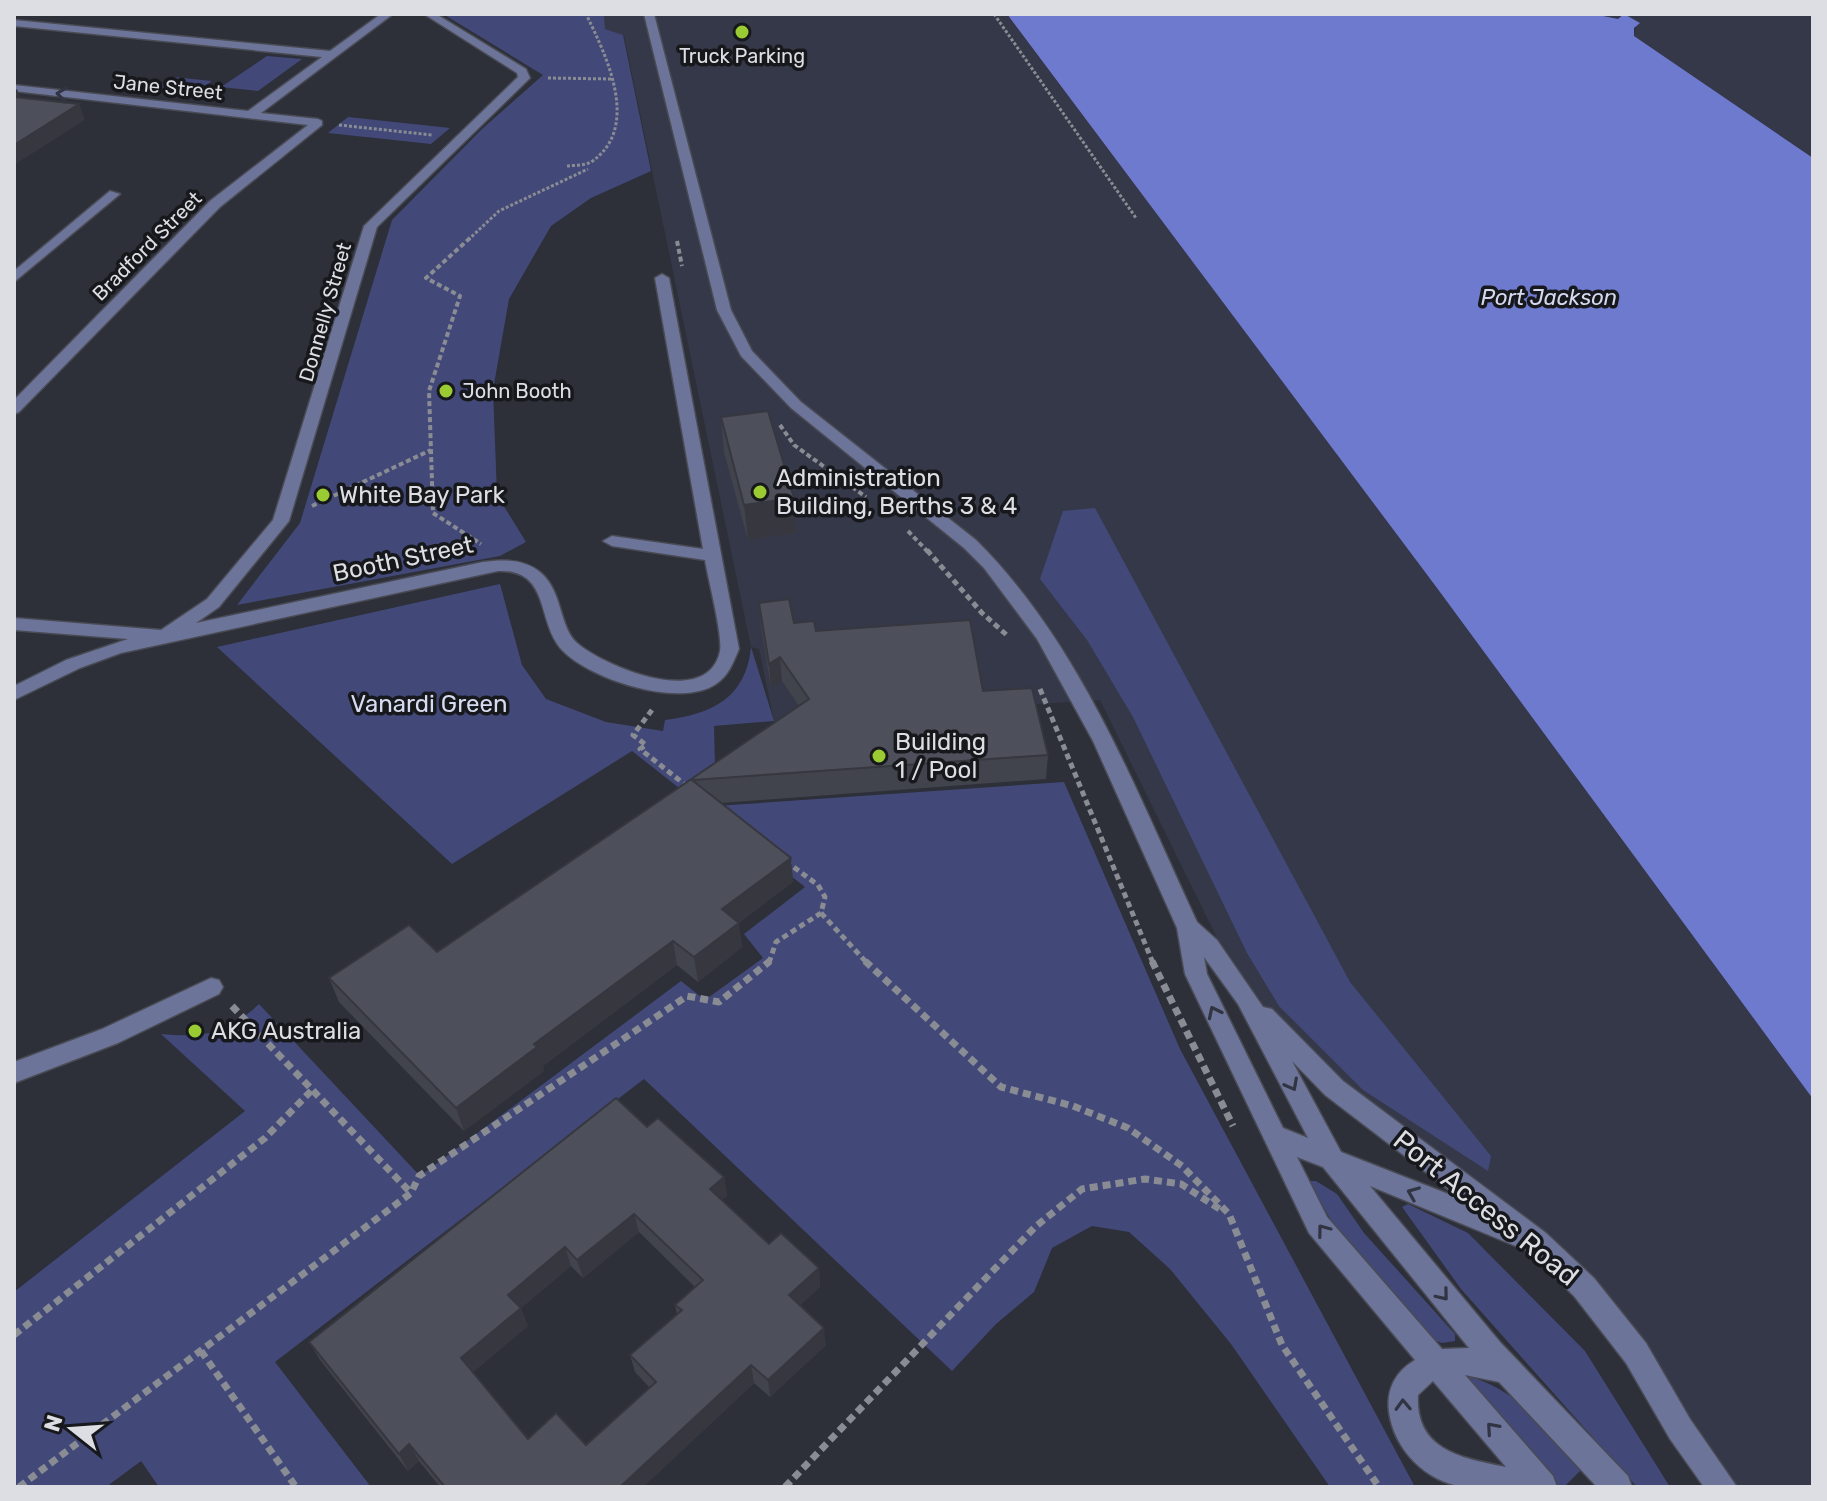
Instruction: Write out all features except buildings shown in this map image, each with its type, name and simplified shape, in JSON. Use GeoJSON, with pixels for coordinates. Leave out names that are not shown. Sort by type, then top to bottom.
{"type":"FeatureCollection","features":[{"type":"Feature","properties":{"kind":"street"},"geometry":{"type":"LineString","coordinates":[[14,22],[27,14]]}},
{"type":"Feature","properties":{"kind":"street"},"geometry":{"type":"LineString","coordinates":[[251,115],[388,14]]}},
{"type":"Feature","properties":{"kind":"street"},"geometry":{"type":"LineString","coordinates":[[429,14],[522,71],[524,78]]}},
{"type":"Feature","properties":{"kind":"street"},"geometry":{"type":"LineString","coordinates":[[649,14],[724,310],[746,353],[796,405],[970,544],[997,573],[1045,637],[1084,706],[1146,832],[1188,928],[1196,974],[1318,1225],[1542,1487]]}},
{"type":"Feature","properties":{"kind":"street"},"geometry":{"type":"LineString","coordinates":[[14,22],[333,55]]}},
{"type":"Feature","properties":{"kind":"street","name":"Donnelly Street"},"geometry":{"type":"LineString","coordinates":[[165,636],[213,603],[281,521],[371,226],[524,78]]}},
{"type":"Feature","properties":{"kind":"street","name":"Jane Street"},"geometry":{"type":"LineString","coordinates":[[14,88],[318,123]]}},
{"type":"Feature","properties":{"kind":"street","name":"Bradford Street"},"geometry":{"type":"LineString","coordinates":[[14,409],[215,204],[318,123]]}},
{"type":"Feature","properties":{"kind":"street"},"geometry":{"type":"LineString","coordinates":[[14,278],[114,194]]}},
{"type":"Feature","properties":{"kind":"street"},"geometry":{"type":"LineString","coordinates":[[612,541],[714,556],[662,278]]}},
{"type":"Feature","properties":{"kind":"street","name":"Booth Street"},"geometry":{"type":"LineString","coordinates":[[14,624],[165,636],[509,564],[526,570],[539,580],[553,604],[567,645],[602,670],[632,681],[663,687],[684,687],[707,681],[728,660],[730,649],[714,556]]}},
{"type":"Feature","properties":{"kind":"street"},"geometry":{"type":"LineString","coordinates":[[14,694],[101,653],[165,636]]}},
{"type":"Feature","properties":{"kind":"street"},"geometry":{"type":"LineString","coordinates":[[1188,928],[1209,946],[1246,997],[1333,1161],[1509,1371],[1617,1487]]}},
{"type":"Feature","properties":{"kind":"street"},"geometry":{"type":"LineString","coordinates":[[14,1073],[110,1036],[211,987]]}},
{"type":"Feature","properties":{"kind":"street","name":"Port Access Road"},"geometry":{"type":"LineString","coordinates":[[1246,997],[1334,1088],[1537,1242],[1584,1287],[1613,1320],[1680,1429],[1722,1487]]}},
{"type":"Feature","properties":{"kind":"street"},"geometry":{"type":"LineString","coordinates":[[1274,1136],[1537,1242]]}},
{"type":"Feature","properties":{"kind":"street"},"geometry":{"type":"LineString","coordinates":[[1509,1371],[1475,1363],[1436,1362],[1409,1379],[1402,1390],[1404,1420],[1417,1445],[1461,1473],[1525,1487]]}},
{"type":"Feature","properties":{"kind":"path"},"geometry":{"type":"LineString","coordinates":[[509,564],[433,513],[429,391],[460,296],[426,278],[499,211],[588,169],[567,166],[588,165],[603,151],[619,119],[617,96],[586,14]]}},
{"type":"Feature","properties":{"kind":"path"},"geometry":{"type":"LineString","coordinates":[[994,14],[1136,218]]}},
{"type":"Feature","properties":{"kind":"path"},"geometry":{"type":"LineString","coordinates":[[524,78],[611,79]]}},
{"type":"Feature","properties":{"kind":"path"},"geometry":{"type":"LineString","coordinates":[[318,123],[460,138]]}},
{"type":"Feature","properties":{"kind":"path"},"geometry":{"type":"LineString","coordinates":[[677,239],[685,281]]}},
{"type":"Feature","properties":{"kind":"path"},"geometry":{"type":"LineString","coordinates":[[778,423],[794,445],[875,504]]}},
{"type":"Feature","properties":{"kind":"path"},"geometry":{"type":"LineString","coordinates":[[281,521],[431,450]]}},
{"type":"Feature","properties":{"kind":"path"},"geometry":{"type":"LineString","coordinates":[[898,521],[944,566],[985,618],[1014,641]]}},
{"type":"Feature","properties":{"kind":"path"},"geometry":{"type":"LineString","coordinates":[[1038,686],[1097,840],[1169,1000],[1236,1131]]}},
{"type":"Feature","properties":{"kind":"path"},"geometry":{"type":"LineString","coordinates":[[633,735],[646,745],[640,749],[693,790]]}},
{"type":"Feature","properties":{"kind":"path"},"geometry":{"type":"LineString","coordinates":[[19,1487],[411,1193],[419,1176],[687,996],[719,1002],[769,963],[776,942],[821,913],[825,897],[818,885],[784,859]]}},
{"type":"Feature","properties":{"kind":"path"},"geometry":{"type":"LineString","coordinates":[[821,913],[874,971],[1001,1087],[1073,1106],[1128,1128],[1182,1166],[1229,1214],[1282,1345],[1379,1487]]}},
{"type":"Feature","properties":{"kind":"path"},"geometry":{"type":"LineString","coordinates":[[211,987],[411,1193]]}},
{"type":"Feature","properties":{"kind":"path"},"geometry":{"type":"LineString","coordinates":[[14,1335],[265,1138],[313,1089]]}},
{"type":"Feature","properties":{"kind":"path"},"geometry":{"type":"LineString","coordinates":[[785,1487],[1035,1227],[1082,1189],[1145,1179],[1181,1184],[1229,1214]]}},
{"type":"Feature","properties":{"kind":"path"},"geometry":{"type":"LineString","coordinates":[[201,1351],[296,1487]]}},
{"type":"Feature","properties":{"kind":"shaded area"},"geometry":{"type":"Polygon","coordinates":[[[604,14],[1007,14],[1437,588],[1813,1099],[1813,1487],[1722,1487],[1613,1320],[1334,1088],[1246,997],[1100,700],[774,721],[759,649],[751,647],[624,36],[605,29],[604,14]]]}},
{"type":"Feature","properties":{"kind":"shaded area"},"geometry":{"type":"Polygon","coordinates":[[[1593,14],[1813,14],[1813,158],[1634,36],[1636,25],[1593,14]]]}},
{"type":"Feature","properties":{"kind":"green space"},"geometry":{"type":"Polygon","coordinates":[[[443,14],[604,14],[605,29],[623,35],[651,171],[591,198],[551,226],[509,299],[493,390],[497,495],[526,542],[500,556],[237,605],[300,523],[392,220],[482,129],[543,75],[443,14]]]}},
{"type":"Feature","properties":{"kind":"green space"},"geometry":{"type":"Polygon","coordinates":[[[267,56],[302,59],[258,91],[221,87],[267,56]]]}},
{"type":"Feature","properties":{"kind":"green space"},"geometry":{"type":"Polygon","coordinates":[[[173,77],[212,81],[193,94],[153,90],[173,77]]]}},
{"type":"Feature","properties":{"kind":"green space"},"geometry":{"type":"Polygon","coordinates":[[[348,117],[450,128],[431,144],[328,133],[348,117]]]}},
{"type":"Feature","properties":{"kind":"green space"},"geometry":{"type":"Polygon","coordinates":[[[1095,508],[1350,982],[1491,1156],[1488,1171],[1363,1090],[1279,1006],[1247,953],[1133,717],[1087,640],[1040,579],[1063,511],[1095,508]]]}},
{"type":"Feature","properties":{"kind":"green space","name":"Vanardi Green"},"geometry":{"type":"Polygon","coordinates":[[[500,584],[522,665],[546,699],[606,722],[663,731],[665,720],[712,708],[734,691],[742,679],[751,647],[774,721],[714,726],[716,806],[1064,782],[1180,1049],[1415,1487],[1330,1487],[1231,1344],[1170,1269],[1129,1232],[1092,1226],[1052,1248],[1034,1292],[996,1324],[952,1371],[644,1079],[275,1362],[371,1487],[159,1487],[141,1461],[106,1487],[14,1487],[14,1292],[245,1111],[161,1034],[214,1032],[236,1022],[259,1004],[420,1176],[681,981],[705,1000],[763,958],[744,934],[805,887],[632,751],[452,864],[217,647],[500,584]]]}},
{"type":"Feature","properties":{"kind":"green space"},"geometry":{"type":"Polygon","coordinates":[[[1308,1181],[1316,1181],[1337,1194],[1364,1233],[1455,1334],[1455,1341],[1442,1343],[1431,1339],[1338,1232],[1308,1181]]]}},
{"type":"Feature","properties":{"kind":"green space"},"geometry":{"type":"Polygon","coordinates":[[[1408,1204],[1468,1233],[1585,1351],[1670,1487],[1637,1487],[1461,1289],[1402,1207],[1408,1204]]]}},
{"type":"Feature","properties":{"kind":"green space"},"geometry":{"type":"Polygon","coordinates":[[[1468,1376],[1503,1391],[1518,1402],[1582,1469],[1564,1487],[1554,1487],[1461,1378],[1468,1376]]]}},
{"type":"Feature","properties":{"kind":"water","name":"Port Jackson"},"geometry":{"type":"Polygon","coordinates":[[[1007,14],[1593,14],[1618,19],[1624,14],[1640,23],[1634,28],[1634,36],[1813,158],[1813,1099],[1437,588],[1007,14]]]}},
{"type":"Feature","properties":{"kind":"place","name":"Truck Parking"},"geometry":{"type":"Point","coordinates":[742,32]}},
{"type":"Feature","properties":{"kind":"place","name":"John Booth"},"geometry":{"type":"Point","coordinates":[446,391]}},
{"type":"Feature","properties":{"kind":"place","name":"Administration Building, Berths 3 & 4"},"geometry":{"type":"Point","coordinates":[760,492]}},
{"type":"Feature","properties":{"kind":"place","name":"White Bay Park"},"geometry":{"type":"Point","coordinates":[323,495]}},
{"type":"Feature","properties":{"kind":"place","name":"Building 1 / Pool"},"geometry":{"type":"Point","coordinates":[879,756]}},
{"type":"Feature","properties":{"kind":"place","name":"AKG Australia"},"geometry":{"type":"Point","coordinates":[195,1031]}}]}
